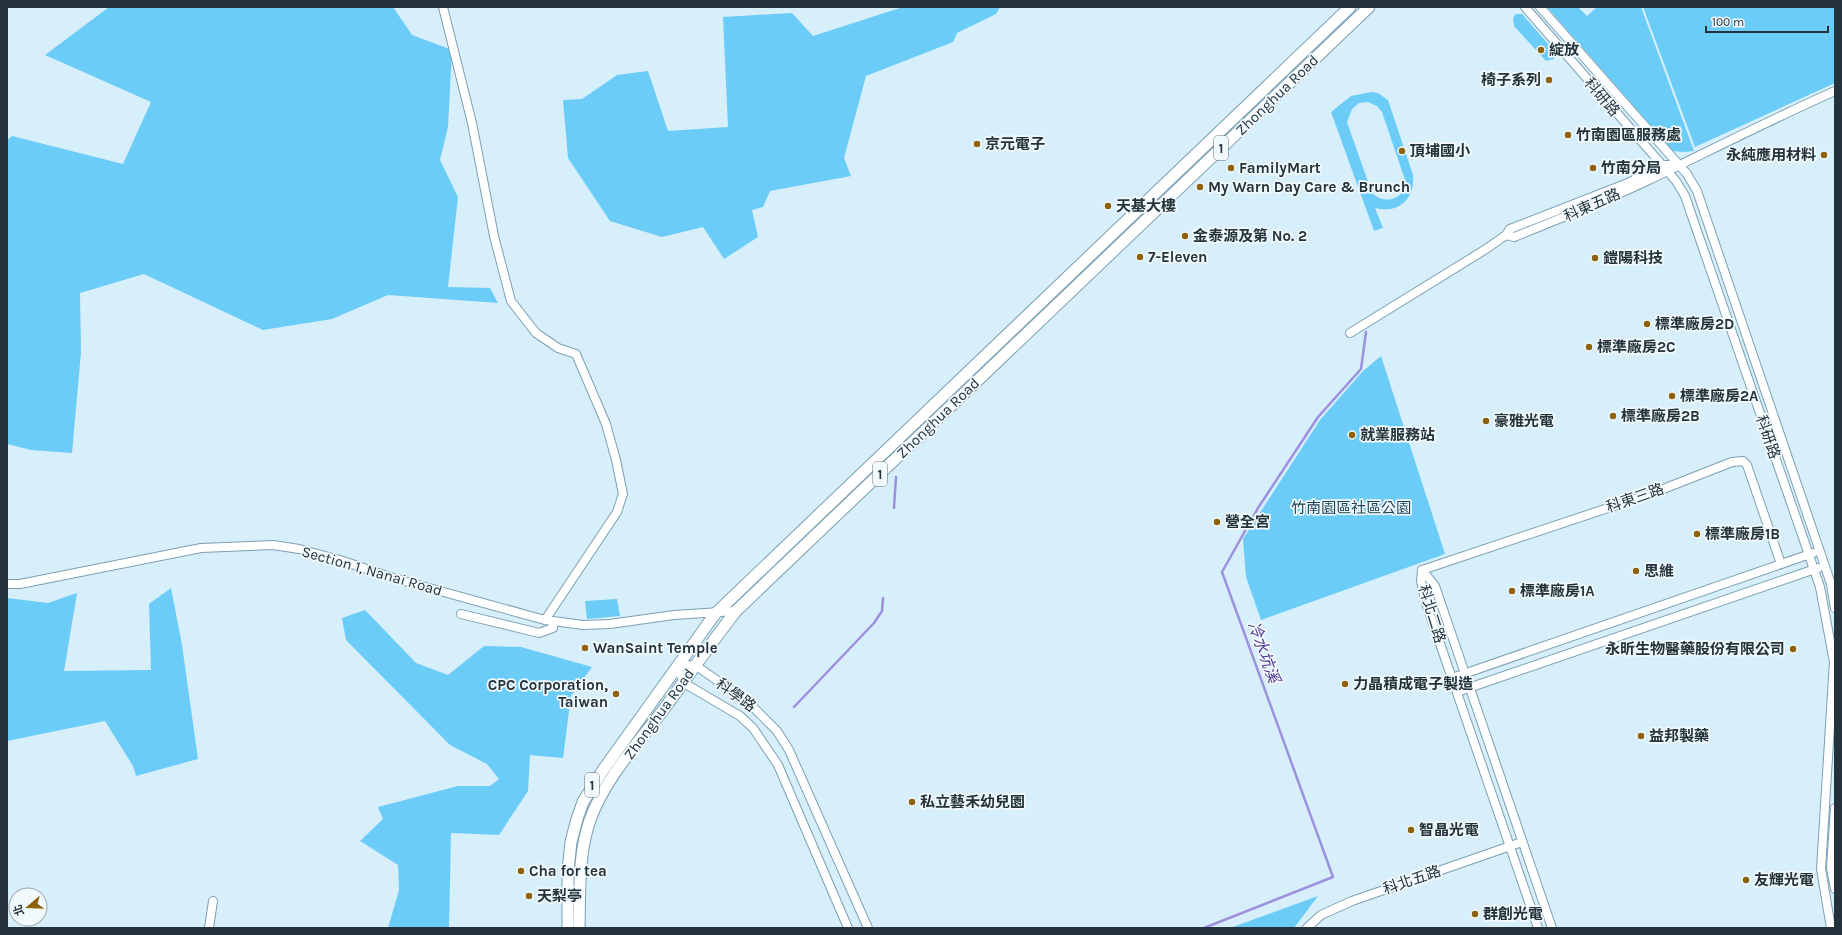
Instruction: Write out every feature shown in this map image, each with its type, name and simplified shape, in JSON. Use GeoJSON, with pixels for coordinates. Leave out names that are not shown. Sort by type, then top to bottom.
{"type":"FeatureCollection","features":[{"type":"Feature","properties":{"kind":"main road","name":"Zhonghua Road"},"geometry":{"type":"LineString","coordinates":[[568,928],[568,870],[571,842],[583,802],[603,770],[715,614],[1350,7]]}},
{"type":"Feature","properties":{"kind":"main road","name":"Zhonghua Road"},"geometry":{"type":"LineString","coordinates":[[579,928],[580,869],[584,841],[593,813],[613,776],[684,683],[695,665],[736,611],[1369,7]]}},
{"type":"Feature","properties":{"kind":"main road"},"geometry":{"type":"LineString","coordinates":[[828,506],[837,515]]}},
{"type":"Feature","properties":{"kind":"street"},"geometry":{"type":"LineString","coordinates":[[443,7],[472,124],[494,236],[511,301],[536,333],[558,348],[576,354],[606,424],[623,494],[617,512],[549,620],[553,628],[539,633],[461,614]]}},
{"type":"Feature","properties":{"kind":"street","name":"科研路"},"geometry":{"type":"LineString","coordinates":[[1525,7],[1665,168],[1676,181],[1685,196],[1820,588],[1834,662],[1831,757],[1826,775],[1821,869],[1831,928]]}},
{"type":"Feature","properties":{"kind":"street","name":"科研路"},"geometry":{"type":"LineString","coordinates":[[1540,7],[1679,165],[1697,191],[1831,584],[1835,608]]}},
{"type":"Feature","properties":{"kind":"street"},"geometry":{"type":"LineString","coordinates":[[1679,165],[1756,126],[1835,91]]}},
{"type":"Feature","properties":{"kind":"street","name":"科東五路"},"geometry":{"type":"LineString","coordinates":[[1350,333],[1486,249],[1506,235],[1510,229],[1628,184],[1665,168],[1679,165]]}},
{"type":"Feature","properties":{"kind":"street","name":"科東三路"},"geometry":{"type":"LineString","coordinates":[[1422,570],[1653,493],[1732,462],[1743,461],[1747,465],[1781,564]]}},
{"type":"Feature","properties":{"kind":"street","name":"Section 1, Nanai Road"},"geometry":{"type":"LineString","coordinates":[[7,584],[20,584],[201,548],[273,545],[320,554],[393,578],[549,620],[583,624],[610,624],[674,615],[715,614],[736,611]]}},
{"type":"Feature","properties":{"kind":"street"},"geometry":{"type":"LineString","coordinates":[[1452,678],[1819,551]]}},
{"type":"Feature","properties":{"kind":"street"},"geometry":{"type":"LineString","coordinates":[[1457,692],[1824,566]]}},
{"type":"Feature","properties":{"kind":"street","name":"科北二路"},"geometry":{"type":"LineString","coordinates":[[1422,570],[1435,586],[1552,928]]}},
{"type":"Feature","properties":{"kind":"street","name":"科北二路"},"geometry":{"type":"LineString","coordinates":[[1422,570],[1421,581],[1423,591],[1538,928]]}},
{"type":"Feature","properties":{"kind":"street"},"geometry":{"type":"LineString","coordinates":[[684,683],[677,666],[695,665]]}},
{"type":"Feature","properties":{"kind":"street","name":"科學路"},"geometry":{"type":"LineString","coordinates":[[695,665],[748,702],[778,731],[789,750],[868,928]]}},
{"type":"Feature","properties":{"kind":"street","name":"科學路"},"geometry":{"type":"LineString","coordinates":[[684,683],[740,716],[753,728],[766,746],[778,765],[848,928]]}},
{"type":"Feature","properties":{"kind":"street"},"geometry":{"type":"LineString","coordinates":[[1826,775],[1835,772]]}},
{"type":"Feature","properties":{"kind":"street"},"geometry":{"type":"LineString","coordinates":[[1835,808],[1831,868],[1835,889]]}},
{"type":"Feature","properties":{"kind":"street","name":"科北五路"},"geometry":{"type":"LineString","coordinates":[[1307,928],[1321,915],[1346,903],[1522,842]]}},
{"type":"Feature","properties":{"kind":"street"},"geometry":{"type":"LineString","coordinates":[[209,928],[213,901]]}},
{"type":"Feature","properties":{"kind":"green space"},"geometry":{"type":"Polygon","coordinates":[[[109,7],[393,7],[412,35],[452,50],[448,127],[440,160],[458,197],[448,287],[490,288],[498,303],[388,295],[332,319],[263,330],[144,274],[80,293],[81,352],[72,453],[31,450],[7,444],[7,140],[12,136],[123,164],[151,102],[45,55],[109,7]]]}},
{"type":"Feature","properties":{"kind":"green space"},"geometry":{"type":"Polygon","coordinates":[[[903,7],[1000,7],[996,14],[957,33],[953,42],[866,76],[844,158],[851,176],[770,191],[763,207],[752,210],[758,237],[724,259],[703,227],[662,237],[610,221],[568,158],[563,100],[582,99],[617,75],[648,71],[668,131],[728,127],[723,17],[792,13],[813,36],[903,7]]]}},
{"type":"Feature","properties":{"kind":"green space"},"geometry":{"type":"Polygon","coordinates":[[[1547,7],[1578,7],[1587,16],[1597,7],[1641,7],[1694,151],[1673,151],[1547,7]]]}},
{"type":"Feature","properties":{"kind":"green space"},"geometry":{"type":"Polygon","coordinates":[[[1643,7],[1835,7],[1835,83],[1695,147],[1643,7]]]}},
{"type":"Feature","properties":{"kind":"green space"},"geometry":{"type":"Polygon","coordinates":[[[1516,14],[1522,14],[1556,53],[1554,59],[1546,61],[1514,26],[1513,18],[1516,14]]]}},
{"type":"Feature","properties":{"kind":"green space"},"geometry":{"type":"Polygon","coordinates":[[[1371,92],[1378,93],[1388,100],[1413,175],[1411,191],[1404,203],[1391,209],[1375,208],[1383,228],[1374,231],[1331,112],[1351,96],[1371,92]],[[1368,102],[1359,103],[1352,109],[1347,122],[1372,193],[1377,197],[1387,200],[1397,197],[1404,189],[1406,183],[1382,112],[1377,106],[1368,102]]]}},
{"type":"Feature","properties":{"kind":"green space","name":"竹南園區社區公園"},"geometry":{"type":"Polygon","coordinates":[[[1381,356],[1445,554],[1261,620],[1246,577],[1243,539],[1320,420],[1363,371],[1381,356]]]}},
{"type":"Feature","properties":{"kind":"green space"},"geometry":{"type":"Polygon","coordinates":[[[171,588],[182,645],[198,759],[136,776],[133,766],[105,721],[7,741],[7,598],[48,603],[77,593],[64,671],[151,670],[149,604],[171,588]]]}},
{"type":"Feature","properties":{"kind":"green space"},"geometry":{"type":"Polygon","coordinates":[[[617,599],[620,616],[587,619],[585,601],[617,599]]]}},
{"type":"Feature","properties":{"kind":"green space"},"geometry":{"type":"Polygon","coordinates":[[[365,610],[416,663],[448,675],[484,646],[521,647],[592,667],[571,696],[563,758],[530,755],[528,791],[499,835],[451,833],[449,928],[388,928],[399,890],[398,865],[360,841],[383,819],[378,807],[458,786],[490,786],[499,779],[487,764],[450,745],[346,640],[342,618],[365,610]]]}},
{"type":"Feature","properties":{"kind":"green space"},"geometry":{"type":"Polygon","coordinates":[[[1318,896],[1294,928],[1230,928],[1318,896]]]}},
{"type":"Feature","properties":{"kind":"waterway","name":"冷水坑溪"},"geometry":{"type":"LineString","coordinates":[[1204,928],[1333,877],[1222,572],[1258,508],[1318,417],[1361,369],[1366,332]]}},
{"type":"Feature","properties":{"kind":"waterway"},"geometry":{"type":"LineString","coordinates":[[894,508],[896,477]]}},
{"type":"Feature","properties":{"kind":"waterway"},"geometry":{"type":"LineString","coordinates":[[794,707],[874,623],[882,611],[883,598]]}},
{"type":"Feature","properties":{"kind":"place","name":"綻放"},"geometry":{"type":"Point","coordinates":[1541,50]}},
{"type":"Feature","properties":{"kind":"place","name":"椅子系列"},"geometry":{"type":"Point","coordinates":[1549,80]}},
{"type":"Feature","properties":{"kind":"place","name":"竹南園區服務處"},"geometry":{"type":"Point","coordinates":[1568,135]}},
{"type":"Feature","properties":{"kind":"place","name":"京元電子"},"geometry":{"type":"Point","coordinates":[977,144]}},
{"type":"Feature","properties":{"kind":"place","name":"頂埔國小"},"geometry":{"type":"Point","coordinates":[1402,151]}},
{"type":"Feature","properties":{"kind":"place","name":"永純應用材料"},"geometry":{"type":"Point","coordinates":[1824,155]}},
{"type":"Feature","properties":{"kind":"place","name":"FamilyMart"},"geometry":{"type":"Point","coordinates":[1231,168]}},
{"type":"Feature","properties":{"kind":"place","name":"竹南分局"},"geometry":{"type":"Point","coordinates":[1593,168]}},
{"type":"Feature","properties":{"kind":"place","name":"My Warn Day Care & Brunch"},"geometry":{"type":"Point","coordinates":[1200,187]}},
{"type":"Feature","properties":{"kind":"place","name":"天基大樓"},"geometry":{"type":"Point","coordinates":[1108,206]}},
{"type":"Feature","properties":{"kind":"place","name":"金泰源及第 No. 2"},"geometry":{"type":"Point","coordinates":[1185,236]}},
{"type":"Feature","properties":{"kind":"place","name":"7-Eleven"},"geometry":{"type":"Point","coordinates":[1140,257]}},
{"type":"Feature","properties":{"kind":"place","name":"鎧陽科技"},"geometry":{"type":"Point","coordinates":[1595,258]}},
{"type":"Feature","properties":{"kind":"place","name":"標準廠房2D"},"geometry":{"type":"Point","coordinates":[1647,324]}},
{"type":"Feature","properties":{"kind":"place","name":"標準廠房2C"},"geometry":{"type":"Point","coordinates":[1589,347]}},
{"type":"Feature","properties":{"kind":"place","name":"標準廠房2A"},"geometry":{"type":"Point","coordinates":[1672,396]}},
{"type":"Feature","properties":{"kind":"place","name":"標準廠房2B"},"geometry":{"type":"Point","coordinates":[1613,416]}},
{"type":"Feature","properties":{"kind":"place","name":"豪雅光電"},"geometry":{"type":"Point","coordinates":[1486,421]}},
{"type":"Feature","properties":{"kind":"place","name":"就業服務站"},"geometry":{"type":"Point","coordinates":[1352,435]}},
{"type":"Feature","properties":{"kind":"place","name":"營全宮"},"geometry":{"type":"Point","coordinates":[1217,522]}},
{"type":"Feature","properties":{"kind":"place","name":"標準廠房1B"},"geometry":{"type":"Point","coordinates":[1697,534]}},
{"type":"Feature","properties":{"kind":"place","name":"思維"},"geometry":{"type":"Point","coordinates":[1636,571]}},
{"type":"Feature","properties":{"kind":"place","name":"標準廠房1A"},"geometry":{"type":"Point","coordinates":[1512,591]}},
{"type":"Feature","properties":{"kind":"place","name":"WanSaint Temple"},"geometry":{"type":"Point","coordinates":[585,648]}},
{"type":"Feature","properties":{"kind":"place","name":"永昕生物醫藥股份有限公司"},"geometry":{"type":"Point","coordinates":[1793,649]}},
{"type":"Feature","properties":{"kind":"place","name":"力晶積成電子製造"},"geometry":{"type":"Point","coordinates":[1345,684]}},
{"type":"Feature","properties":{"kind":"place","name":"CPC Corporation, Taiwan"},"geometry":{"type":"Point","coordinates":[616,694]}},
{"type":"Feature","properties":{"kind":"place","name":"益邦製藥"},"geometry":{"type":"Point","coordinates":[1641,736]}},
{"type":"Feature","properties":{"kind":"place","name":"私立藝禾幼兒園"},"geometry":{"type":"Point","coordinates":[912,802]}},
{"type":"Feature","properties":{"kind":"place","name":"智晶光電"},"geometry":{"type":"Point","coordinates":[1411,830]}},
{"type":"Feature","properties":{"kind":"place","name":"Cha for tea"},"geometry":{"type":"Point","coordinates":[521,871]}},
{"type":"Feature","properties":{"kind":"place","name":"友輝光電"},"geometry":{"type":"Point","coordinates":[1746,880]}},
{"type":"Feature","properties":{"kind":"place","name":"天梨亭"},"geometry":{"type":"Point","coordinates":[529,896]}},
{"type":"Feature","properties":{"kind":"place","name":"群創光電"},"geometry":{"type":"Point","coordinates":[1475,914]}}]}
